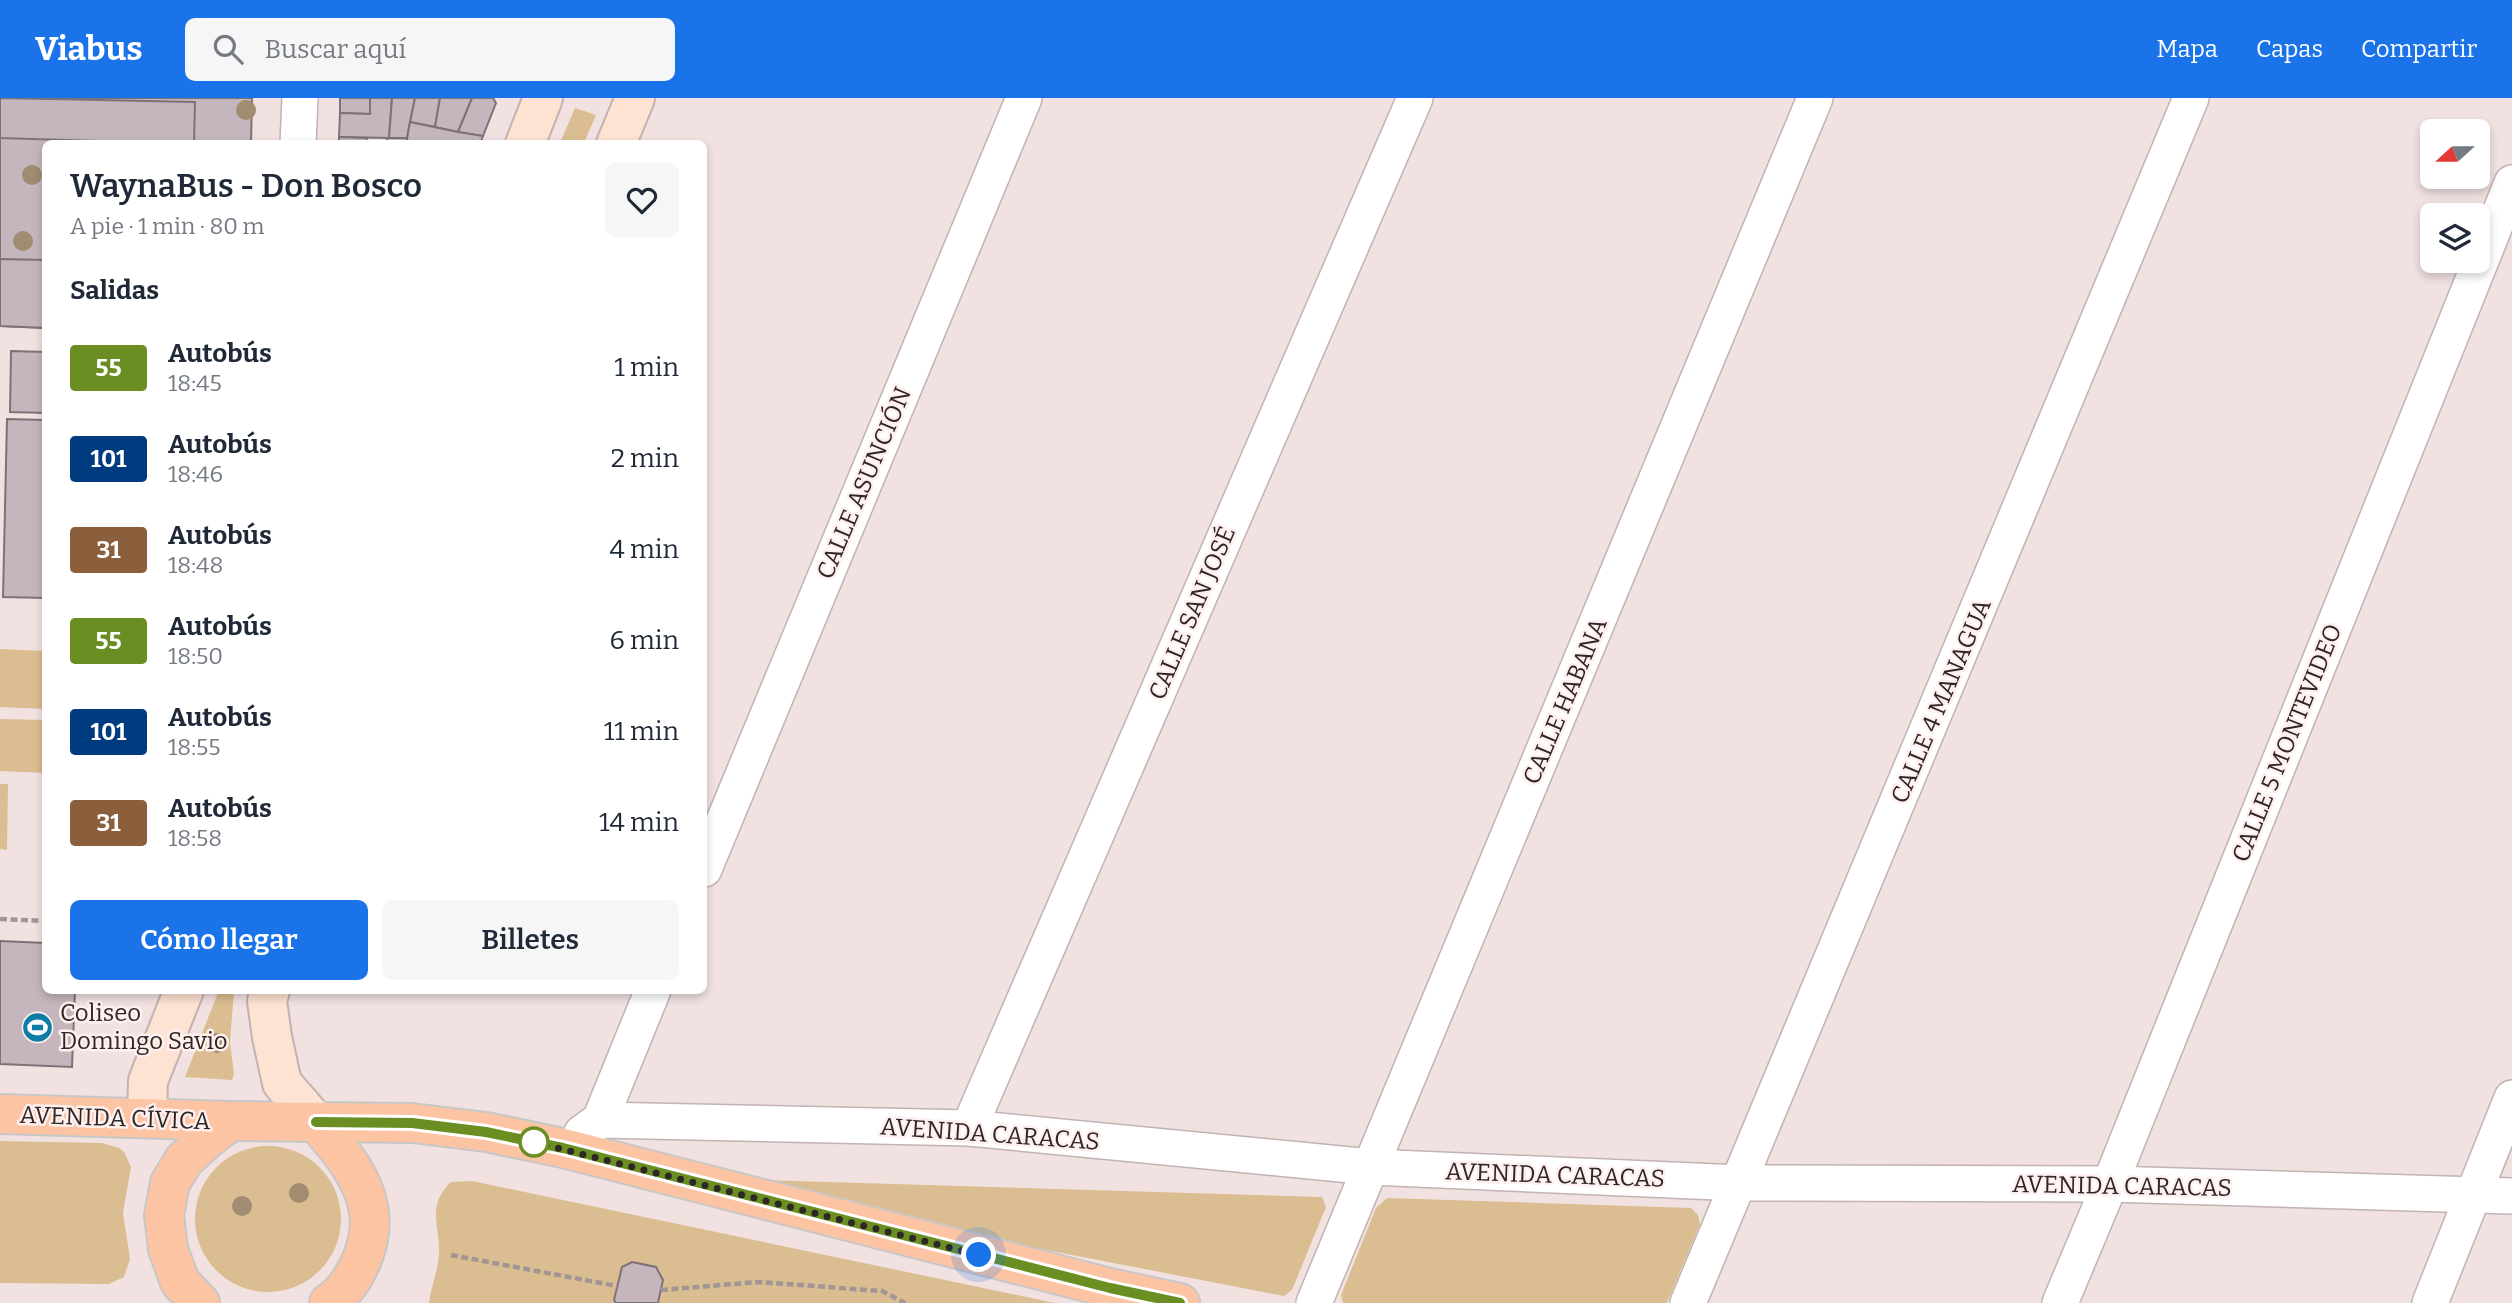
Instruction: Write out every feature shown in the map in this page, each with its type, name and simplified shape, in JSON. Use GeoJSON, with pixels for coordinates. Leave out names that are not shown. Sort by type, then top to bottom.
{"type":"FeatureCollection","features":[{"type":"Feature","properties":{"kind":"main road"},"geometry":{"type":"LineString","coordinates":[[527,140],[544,98]]}},
{"type":"Feature","properties":{"kind":"main road"},"geometry":{"type":"LineString","coordinates":[[618,140],[635,98]]}},
{"type":"Feature","properties":{"kind":"main road"},"geometry":{"type":"LineString","coordinates":[[170,1183],[147,1118],[148,1081],[182,994]]}},
{"type":"Feature","properties":{"kind":"main road"},"geometry":{"type":"LineString","coordinates":[[269,994],[268,1013],[282,1083],[343,1153],[361,1181],[370,1215],[366,1251],[351,1282],[329,1303]]}},
{"type":"Feature","properties":{"kind":"main road","name":"AVENIDA CÍVICA"},"geometry":{"type":"LineString","coordinates":[[0,1114],[316,1122]]}},
{"type":"Feature","properties":{"kind":"main road"},"geometry":{"type":"LineString","coordinates":[[200,1303],[180,1282],[168,1249],[164,1215],[170,1183],[184,1160],[230,1121]]}},
{"type":"Feature","properties":{"kind":"main road"},"geometry":{"type":"LineString","coordinates":[[316,1122],[412,1123],[486,1132],[563,1148],[1110,1288],[1180,1303]]}},
{"type":"Feature","properties":{"kind":"street"},"geometry":{"type":"LineString","coordinates":[[299,140],[300,98]]}},
{"type":"Feature","properties":{"kind":"street","name":"CALLE ASUNCIÓN"},"geometry":{"type":"LineString","coordinates":[[707,862],[1024,98]]}},
{"type":"Feature","properties":{"kind":"street","name":"CALLE SAN JOSÉ"},"geometry":{"type":"LineString","coordinates":[[969,1128],[1415,98]]}},
{"type":"Feature","properties":{"kind":"street","name":"CALLE HABANA"},"geometry":{"type":"LineString","coordinates":[[1314,1303],[1815,98]]}},
{"type":"Feature","properties":{"kind":"street","name":"CALLE 4 MANAGUA"},"geometry":{"type":"LineString","coordinates":[[1688,1303],[2192,98]]}},
{"type":"Feature","properties":{"kind":"street","name":"CALLE 5 MONTEVIDEO"},"geometry":{"type":"LineString","coordinates":[[2060,1303],[2512,183]]}},
{"type":"Feature","properties":{"kind":"street"},"geometry":{"type":"LineString","coordinates":[[563,1148],[600,1120],[651,994]]}},
{"type":"Feature","properties":{"kind":"street"},"geometry":{"type":"LineString","coordinates":[[2430,1303],[2512,1098]]}},
{"type":"Feature","properties":{"kind":"street","name":"AVENIDA CARACAS"},"geometry":{"type":"LineString","coordinates":[[600,1120],[969,1128],[1371,1167],[1740,1183],[2110,1184],[2512,1196]]}},
{"type":"Feature","properties":{"kind":"path"},"geometry":{"type":"LineString","coordinates":[[0,919],[42,921]]}},
{"type":"Feature","properties":{"kind":"path"},"geometry":{"type":"LineString","coordinates":[[451,1255],[617,1286]]}},
{"type":"Feature","properties":{"kind":"path"},"geometry":{"type":"LineString","coordinates":[[661,1290],[758,1282],[881,1291],[905,1303]]}},
{"type":"Feature","properties":{"kind":"shaded area"},"geometry":{"type":"Polygon","coordinates":[[[575,108],[596,115],[585,140],[561,140],[575,108]]]}},
{"type":"Feature","properties":{"kind":"shaded area"},"geometry":{"type":"Polygon","coordinates":[[[0,649],[42,651],[42,709],[0,707],[0,649]]]}},
{"type":"Feature","properties":{"kind":"shaded area"},"geometry":{"type":"Polygon","coordinates":[[[0,719],[42,720],[42,773],[0,771],[0,719]]]}},
{"type":"Feature","properties":{"kind":"shaded area"},"geometry":{"type":"Polygon","coordinates":[[[0,784],[8,784],[7,850],[0,849],[0,784]]]}},
{"type":"Feature","properties":{"kind":"shaded area"},"geometry":{"type":"Polygon","coordinates":[[[217,994],[234,994],[230,1042],[234,1074],[232,1080],[185,1077],[217,994]]]}},
{"type":"Feature","properties":{"kind":"shaded area"},"geometry":{"type":"Polygon","coordinates":[[[0,1141],[102,1143],[124,1152],[131,1167],[123,1213],[130,1259],[124,1277],[109,1284],[0,1283],[0,1141]]]}},
{"type":"Feature","properties":{"kind":"shaded area"},"geometry":{"type":"Polygon","coordinates":[[[268,1146],[296,1152],[320,1167],[335,1191],[341,1219],[335,1247],[320,1271],[296,1286],[268,1292],[240,1286],[216,1271],[201,1247],[195,1219],[201,1191],[216,1167],[240,1152],[268,1146]]]}},
{"type":"Feature","properties":{"kind":"shaded area"},"geometry":{"type":"Polygon","coordinates":[[[730,1179],[1322,1197],[1326,1207],[1292,1290],[1284,1296],[731,1189],[730,1179]]]}},
{"type":"Feature","properties":{"kind":"shaded area"},"geometry":{"type":"Polygon","coordinates":[[[472,1181],[1055,1303],[429,1303],[439,1254],[436,1207],[443,1191],[451,1182],[472,1181]]]}},
{"type":"Feature","properties":{"kind":"shaded area"},"geometry":{"type":"Polygon","coordinates":[[[1387,1198],[1691,1208],[1698,1215],[1700,1224],[1667,1303],[1343,1303],[1341,1295],[1376,1208],[1387,1198]]]}},
{"type":"Feature","properties":{"kind":"building"},"geometry":{"type":"Polygon","coordinates":[[[0,98],[252,98],[251,140],[42,140],[42,328],[0,326],[0,98]]]}},
{"type":"Feature","properties":{"kind":"building"},"geometry":{"type":"Polygon","coordinates":[[[0,98],[195,102],[194,140],[0,138],[0,98]]]}},
{"type":"Feature","properties":{"kind":"building"},"geometry":{"type":"Polygon","coordinates":[[[340,98],[370,98],[370,114],[340,113],[340,98]]]}},
{"type":"Feature","properties":{"kind":"building"},"geometry":{"type":"Polygon","coordinates":[[[370,98],[392,98],[389,138],[339,137],[340,113],[370,114],[370,98]]]}},
{"type":"Feature","properties":{"kind":"building"},"geometry":{"type":"Polygon","coordinates":[[[392,98],[415,98],[407,138],[389,138],[392,98]]]}},
{"type":"Feature","properties":{"kind":"building"},"geometry":{"type":"Polygon","coordinates":[[[415,98],[440,98],[435,127],[410,122],[415,98]]]}},
{"type":"Feature","properties":{"kind":"building"},"geometry":{"type":"Polygon","coordinates":[[[440,98],[472,98],[458,132],[435,127],[440,98]]]}},
{"type":"Feature","properties":{"kind":"building"},"geometry":{"type":"Polygon","coordinates":[[[472,98],[493,98],[496,103],[483,136],[458,132],[472,98]]]}},
{"type":"Feature","properties":{"kind":"building"},"geometry":{"type":"Polygon","coordinates":[[[410,122],[483,136],[482,140],[407,140],[410,122]]]}},
{"type":"Feature","properties":{"kind":"building"},"geometry":{"type":"Polygon","coordinates":[[[339,137],[367,138],[367,140],[339,140],[339,137]]]}},
{"type":"Feature","properties":{"kind":"building"},"geometry":{"type":"Polygon","coordinates":[[[387,138],[407,138],[407,140],[387,138]]]}},
{"type":"Feature","properties":{"kind":"building"},"geometry":{"type":"Polygon","coordinates":[[[0,259],[42,260],[42,328],[0,326],[0,259]]]}},
{"type":"Feature","properties":{"kind":"building"},"geometry":{"type":"Polygon","coordinates":[[[11,351],[42,352],[42,413],[10,412],[11,351]]]}},
{"type":"Feature","properties":{"kind":"building"},"geometry":{"type":"Polygon","coordinates":[[[7,419],[42,420],[42,598],[3,597],[7,419]]]}},
{"type":"Feature","properties":{"kind":"building","name":"Coliseo Domingo Savio"},"geometry":{"type":"Polygon","coordinates":[[[0,941],[42,943],[42,994],[75,994],[72,1067],[0,1064],[0,941]]]}},
{"type":"Feature","properties":{"kind":"building"},"geometry":{"type":"Polygon","coordinates":[[[632,1262],[656,1267],[663,1280],[658,1303],[616,1303],[614,1300],[622,1267],[632,1262]]]}},
{"type":"Feature","properties":{"kind":"bus line","name":"55"},"geometry":{"type":"LineString","coordinates":[[316,1122],[412,1123],[486,1132],[563,1148],[1110,1288],[1180,1303]]}},
{"type":"Feature","properties":{"kind":"place","name":"Coliseo Domingo Savio"},"geometry":{"type":"Point","coordinates":[37,1027]}},
{"type":"Feature","properties":{"kind":"route"},"geometry":{"type":"LineString","coordinates":[[534,1142],[979,1255]]}}]}
